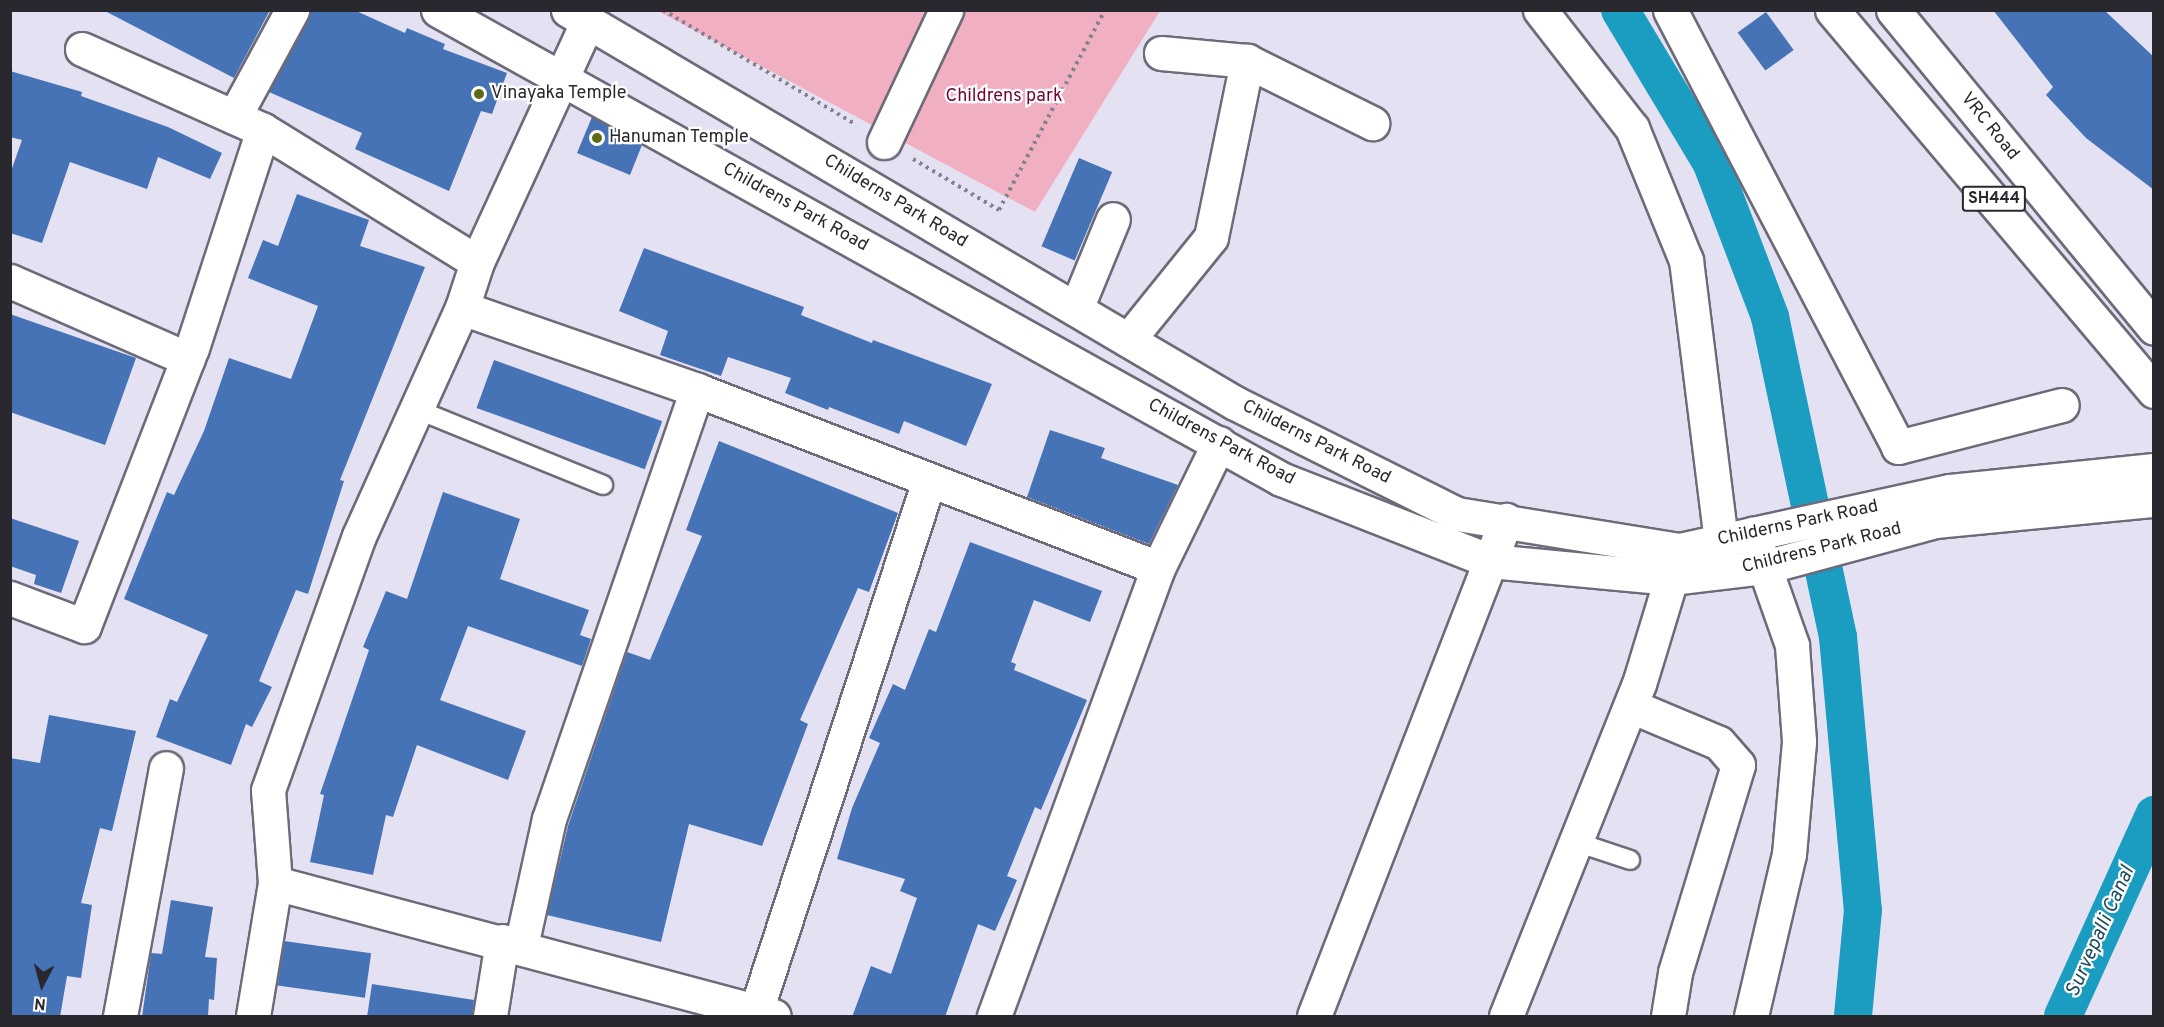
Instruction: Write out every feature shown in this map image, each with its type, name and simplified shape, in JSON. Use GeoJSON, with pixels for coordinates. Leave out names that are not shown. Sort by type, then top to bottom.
{"type":"FeatureCollection","features":[{"type":"Feature","properties":{"kind":"street"},"geometry":{"type":"LineString","coordinates":[[234,117],[292,10]]}},
{"type":"Feature","properties":{"kind":"street","name":"Childrens Park Road"},"geometry":{"type":"LineString","coordinates":[[438,10],[1281,478],[1490,561],[1775,564],[1899,517],[1935,521],[2154,500]]}},
{"type":"Feature","properties":{"kind":"street"},"geometry":{"type":"LineString","coordinates":[[884,142],[946,10]]}},
{"type":"Feature","properties":{"kind":"street"},"geometry":{"type":"LineString","coordinates":[[1540,10],[1632,128],[1686,260],[1721,540]]}},
{"type":"Feature","properties":{"kind":"street"},"geometry":{"type":"LineString","coordinates":[[1670,10],[1898,447],[2062,405]]}},
{"type":"Feature","properties":{"kind":"street","name":"SH444"},"geometry":{"type":"LineString","coordinates":[[1832,10],[2154,391]]}},
{"type":"Feature","properties":{"kind":"street","name":"VRC Road"},"geometry":{"type":"LineString","coordinates":[[1893,10],[2154,327]]}},
{"type":"Feature","properties":{"kind":"street"},"geometry":{"type":"LineString","coordinates":[[253,1017],[275,883],[268,790],[359,536],[462,308],[477,262],[564,80],[578,17]]}},
{"type":"Feature","properties":{"kind":"street","name":"Childerns Park Road"},"geometry":{"type":"LineString","coordinates":[[578,17],[1235,403],[1457,514],[1506,520],[1675,564],[1721,540],[1760,532],[1899,517],[1950,491],[2154,470]]}},
{"type":"Feature","properties":{"kind":"street"},"geometry":{"type":"LineString","coordinates":[[82,49],[263,129],[477,262]]}},
{"type":"Feature","properties":{"kind":"street"},"geometry":{"type":"LineString","coordinates":[[1161,53],[1247,61],[1372,123]]}},
{"type":"Feature","properties":{"kind":"street"},"geometry":{"type":"LineString","coordinates":[[1128,340],[1210,237],[1247,61]]}},
{"type":"Feature","properties":{"kind":"street"},"geometry":{"type":"LineString","coordinates":[[10,598],[84,626],[188,359],[263,129]]}},
{"type":"Feature","properties":{"kind":"street"},"geometry":{"type":"LineString","coordinates":[[1076,309],[1113,219]]}},
{"type":"Feature","properties":{"kind":"street"},"geometry":{"type":"LineString","coordinates":[[10,281],[188,359]]}},
{"type":"Feature","properties":{"kind":"street"},"geometry":{"type":"LineString","coordinates":[[462,308],[697,390],[1158,568]]}},
{"type":"Feature","properties":{"kind":"street"},"geometry":{"type":"LineString","coordinates":[[490,1017],[549,819],[697,390]]}},
{"type":"Feature","properties":{"kind":"street"},"geometry":{"type":"LineString","coordinates":[[994,1017],[1158,568],[1219,443]]}},
{"type":"Feature","properties":{"kind":"street"},"geometry":{"type":"LineString","coordinates":[[275,883],[511,943],[765,1014],[929,480]]}},
{"type":"Feature","properties":{"kind":"street"},"geometry":{"type":"LineString","coordinates":[[1314,1017],[1506,520]]}},
{"type":"Feature","properties":{"kind":"street"},"geometry":{"type":"LineString","coordinates":[[1751,1017],[1789,854],[1799,741],[1792,645],[1775,564],[1760,532]]}},
{"type":"Feature","properties":{"kind":"street"},"geometry":{"type":"LineString","coordinates":[[1506,1017],[1631,706],[1675,564]]}},
{"type":"Feature","properties":{"kind":"street"},"geometry":{"type":"LineString","coordinates":[[1631,706],[1719,743],[1738,765],[1675,973],[1668,1017]]}},
{"type":"Feature","properties":{"kind":"street"},"geometry":{"type":"LineString","coordinates":[[120,1017],[166,768]]}},
{"type":"Feature","properties":{"kind":"lane"},"geometry":{"type":"LineString","coordinates":[[416,409],[603,485]]}},
{"type":"Feature","properties":{"kind":"lane"},"geometry":{"type":"LineString","coordinates":[[1576,842],[1630,860]]}},
{"type":"Feature","properties":{"kind":"green space","name":"Childrens park"},"geometry":{"type":"Polygon","coordinates":[[[658,11],[1160,11],[1035,212],[658,11]]]}},
{"type":"Feature","properties":{"kind":"building"},"geometry":{"type":"Polygon","coordinates":[[[103,10],[270,10],[234,78],[103,10]]]}},
{"type":"Feature","properties":{"kind":"building"},"geometry":{"type":"Polygon","coordinates":[[[311,10],[354,10],[405,33],[407,28],[445,44],[443,49],[507,73],[492,114],[481,111],[449,191],[355,149],[362,133],[269,92],[311,10]]]}},
{"type":"Feature","properties":{"kind":"building"},"geometry":{"type":"Polygon","coordinates":[[[1993,10],[2104,10],[2154,57],[2154,190],[2086,138],[2046,95],[2053,87],[1993,10]]]}},
{"type":"Feature","properties":{"kind":"building"},"geometry":{"type":"Polygon","coordinates":[[[1766,12],[1794,50],[1765,71],[1738,33],[1766,12]]]}},
{"type":"Feature","properties":{"kind":"building"},"geometry":{"type":"Polygon","coordinates":[[[10,71],[82,92],[81,96],[168,127],[222,153],[210,179],[158,157],[147,189],[70,162],[42,243],[10,233],[10,174],[22,140],[10,137],[10,71]]]}},
{"type":"Feature","properties":{"kind":"building"},"geometry":{"type":"Polygon","coordinates":[[[592,117],[642,145],[630,175],[577,153],[592,117]]]}},
{"type":"Feature","properties":{"kind":"building"},"geometry":{"type":"Polygon","coordinates":[[[1079,158],[1112,172],[1075,260],[1041,246],[1079,158]]]}},
{"type":"Feature","properties":{"kind":"building"},"geometry":{"type":"Polygon","coordinates":[[[297,194],[369,220],[360,246],[425,267],[340,480],[344,481],[308,594],[296,590],[259,681],[272,687],[252,727],[246,724],[231,765],[156,737],[170,699],[177,702],[208,635],[124,599],[167,492],[174,495],[204,431],[229,358],[291,379],[318,306],[248,278],[263,240],[278,246],[297,194]]]}},
{"type":"Feature","properties":{"kind":"building"},"geometry":{"type":"Polygon","coordinates":[[[644,248],[804,307],[801,315],[872,343],[873,340],[992,384],[966,446],[904,421],[899,434],[829,407],[828,410],[785,393],[791,378],[728,357],[721,376],[660,355],[668,331],[619,311],[644,248]]]}},
{"type":"Feature","properties":{"kind":"building"},"geometry":{"type":"Polygon","coordinates":[[[10,314],[136,358],[105,445],[10,412],[10,314]]]}},
{"type":"Feature","properties":{"kind":"building"},"geometry":{"type":"Polygon","coordinates":[[[494,360],[662,421],[645,469],[477,408],[494,360]]]}},
{"type":"Feature","properties":{"kind":"building"},"geometry":{"type":"Polygon","coordinates":[[[1050,430],[1105,448],[1101,458],[1178,485],[1149,544],[1027,497],[1050,430]]]}},
{"type":"Feature","properties":{"kind":"building"},"geometry":{"type":"Polygon","coordinates":[[[719,441],[898,513],[869,592],[858,588],[800,720],[808,724],[762,846],[689,824],[661,942],[547,915],[568,826],[627,652],[650,660],[702,536],[686,530],[719,441]]]}},
{"type":"Feature","properties":{"kind":"building"},"geometry":{"type":"Polygon","coordinates":[[[443,492],[520,519],[500,579],[589,610],[580,635],[591,639],[582,666],[468,626],[440,700],[526,731],[508,780],[417,745],[393,817],[386,815],[373,875],[310,862],[324,795],[320,794],[369,650],[363,647],[386,591],[407,599],[443,492]]]}},
{"type":"Feature","properties":{"kind":"building"},"geometry":{"type":"Polygon","coordinates":[[[10,518],[79,541],[61,593],[34,584],[36,575],[10,566],[10,518]]]}},
{"type":"Feature","properties":{"kind":"building"},"geometry":{"type":"Polygon","coordinates":[[[970,542],[1102,591],[1090,622],[1034,600],[1011,662],[1016,664],[1014,670],[1087,700],[1041,810],[1035,807],[1007,876],[1017,880],[995,931],[978,924],[945,1017],[852,1017],[871,966],[891,974],[917,898],[900,891],[905,879],[837,859],[852,808],[880,743],[869,738],[893,684],[905,690],[929,629],[936,632],[970,542]]]}},
{"type":"Feature","properties":{"kind":"building"},"geometry":{"type":"Polygon","coordinates":[[[49,715],[136,731],[112,831],[100,828],[81,903],[92,905],[81,978],[67,976],[60,1017],[10,1017],[10,758],[40,763],[49,715]]]}},
{"type":"Feature","properties":{"kind":"building"},"geometry":{"type":"Polygon","coordinates":[[[171,900],[213,907],[205,957],[217,958],[214,1000],[209,999],[208,1017],[142,1017],[151,953],[162,954],[171,900]]]}},
{"type":"Feature","properties":{"kind":"building"},"geometry":{"type":"Polygon","coordinates":[[[284,941],[371,953],[365,998],[278,986],[284,941]]]}},
{"type":"Feature","properties":{"kind":"building"},"geometry":{"type":"Polygon","coordinates":[[[372,984],[474,1000],[472,1017],[367,1017],[372,984]]]}},
{"type":"Feature","properties":{"kind":"waterway"},"geometry":{"type":"LineString","coordinates":[[1620,10],[1712,164],[1770,317],[1838,637],[1863,910],[1853,1016]]}},
{"type":"Feature","properties":{"kind":"waterway","name":"Survepalli Canal"},"geometry":{"type":"LineString","coordinates":[[2063,1016],[2154,815]]}},
{"type":"Feature","properties":{"kind":"place","name":"Vinayaka Temple"},"geometry":{"type":"Point","coordinates":[479,94]}},
{"type":"Feature","properties":{"kind":"place","name":"Hanuman Temple"},"geometry":{"type":"Point","coordinates":[597,138]}}]}
